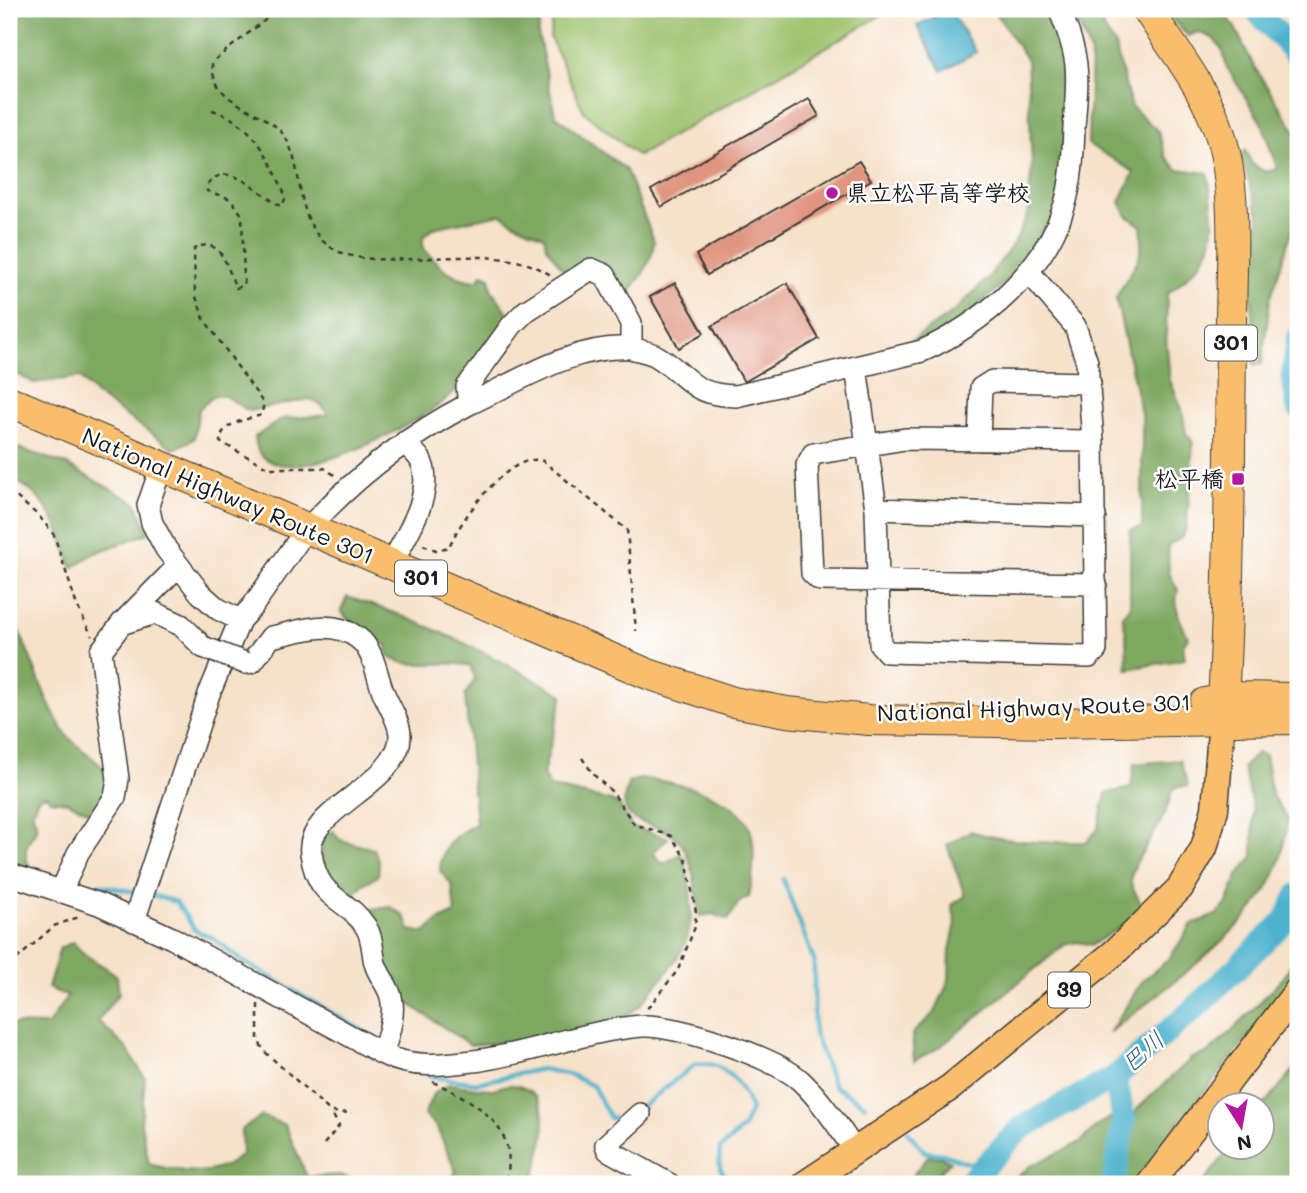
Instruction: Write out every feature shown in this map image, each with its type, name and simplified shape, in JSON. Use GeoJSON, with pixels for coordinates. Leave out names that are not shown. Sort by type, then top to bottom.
{"type":"FeatureCollection","features":[{"type":"Feature","properties":{"kind":"highway","name":"National Highway Route 301"},"geometry":{"type":"LineString","coordinates":[[1147,9],[1188,68],[1209,109],[1221,137],[1228,173],[1231,345],[1230,709]]}},
{"type":"Feature","properties":{"kind":"highway","name":"National Highway Route 301"},"geometry":{"type":"LineString","coordinates":[[9,401],[160,468],[648,674],[698,692],[787,712],[845,715],[1049,705],[1182,705],[1298,719]]}},
{"type":"Feature","properties":{"kind":"highway","name":"National Highway Route 301"},"geometry":{"type":"LineString","coordinates":[[1230,709],[1298,698]]}},
{"type":"Feature","properties":{"kind":"main road","name":"39"},"geometry":{"type":"LineString","coordinates":[[805,1184],[961,1079],[1115,952],[1180,888],[1204,848],[1215,809],[1230,709]]}},
{"type":"Feature","properties":{"kind":"main road"},"geometry":{"type":"LineString","coordinates":[[1150,1184],[1298,990]]}},
{"type":"Feature","properties":{"kind":"street"},"geometry":{"type":"LineString","coordinates":[[314,522],[349,487],[405,442],[470,404],[576,355],[613,347],[631,348],[656,355],[688,383],[714,396],[736,396],[922,351],[946,340],[1003,297],[1029,272],[1054,232],[1071,179],[1077,58],[1059,9]]}},
{"type":"Feature","properties":{"kind":"street"},"geometry":{"type":"LineString","coordinates":[[470,404],[467,387],[512,325],[563,284],[591,268],[605,275],[631,323],[631,348]]}},
{"type":"Feature","properties":{"kind":"street"},"geometry":{"type":"LineString","coordinates":[[856,367],[869,443],[876,509],[880,644],[887,652],[1089,657],[1096,650],[1090,383],[1083,343],[1075,326],[1029,272]]}},
{"type":"Feature","properties":{"kind":"street"},"geometry":{"type":"LineString","coordinates":[[979,440],[981,388],[992,381],[1090,383]]}},
{"type":"Feature","properties":{"kind":"street"},"geometry":{"type":"LineString","coordinates":[[1093,441],[905,439],[813,454],[807,465],[812,573],[820,580],[1096,584]]}},
{"type":"Feature","properties":{"kind":"street"},"geometry":{"type":"LineString","coordinates":[[391,565],[422,497],[424,479],[420,460],[405,442]]}},
{"type":"Feature","properties":{"kind":"street"},"geometry":{"type":"LineString","coordinates":[[160,468],[148,505],[152,523],[177,566],[218,609],[240,620]]}},
{"type":"Feature","properties":{"kind":"street"},"geometry":{"type":"LineString","coordinates":[[876,509],[1095,516]]}},
{"type":"Feature","properties":{"kind":"street"},"geometry":{"type":"LineString","coordinates":[[134,920],[209,694],[240,620],[298,541]]}},
{"type":"Feature","properties":{"kind":"street"},"geometry":{"type":"LineString","coordinates":[[71,895],[78,853],[115,797],[118,779],[101,651],[122,623],[177,566]]}},
{"type":"Feature","properties":{"kind":"street"},"geometry":{"type":"LineString","coordinates":[[122,623],[155,613],[181,625],[203,647],[245,663],[252,662],[271,637],[329,626],[342,628],[368,646],[386,701],[400,729],[400,742],[391,761],[326,820],[311,840],[316,873],[326,893],[366,927],[376,967],[391,997],[393,1013],[383,1054]]}},
{"type":"Feature","properties":{"kind":"street"},"geometry":{"type":"LineString","coordinates":[[9,874],[134,920],[262,986],[383,1054],[416,1065],[510,1055],[628,1028],[645,1026],[681,1030],[772,1062],[806,1087],[856,1152]]}},
{"type":"Feature","properties":{"kind":"street"},"geometry":{"type":"LineString","coordinates":[[640,1114],[617,1132],[607,1145],[608,1150],[669,1184]]}},
{"type":"Feature","properties":{"kind":"path"},"geometry":{"type":"LineString","coordinates":[[267,9],[265,20],[212,62],[212,71],[226,97],[265,118],[283,135],[290,149],[301,199],[321,240],[336,251],[393,260],[482,255],[519,260],[541,268],[563,284]]}},
{"type":"Feature","properties":{"kind":"path"},"geometry":{"type":"LineString","coordinates":[[212,110],[242,123],[253,133],[270,161],[286,197],[282,206],[275,204],[251,182],[239,178],[216,178],[206,186],[207,191],[212,194],[231,199],[243,215],[244,281],[243,286],[236,288],[226,259],[210,246],[200,245],[194,248],[198,306],[219,343],[264,404],[261,415],[227,428],[220,442],[269,468],[324,468],[349,487]]}},
{"type":"Feature","properties":{"kind":"path"},"geometry":{"type":"LineString","coordinates":[[404,538],[436,550],[449,547],[458,524],[505,473],[527,460],[544,461],[627,530],[636,632]]}},
{"type":"Feature","properties":{"kind":"path"},"geometry":{"type":"LineString","coordinates":[[9,491],[39,516],[54,535],[78,606],[101,651]]}},
{"type":"Feature","properties":{"kind":"path"},"geometry":{"type":"LineString","coordinates":[[582,758],[594,775],[613,793],[634,824],[671,836],[686,859],[696,912],[690,945],[678,970],[647,1009],[629,1022],[628,1028]]}},
{"type":"Feature","properties":{"kind":"path"},"geometry":{"type":"LineString","coordinates":[[9,966],[54,926],[75,920],[79,916],[71,895]]}},
{"type":"Feature","properties":{"kind":"path"},"geometry":{"type":"LineString","coordinates":[[9,949],[19,957]]}},
{"type":"Feature","properties":{"kind":"path"},"geometry":{"type":"LineString","coordinates":[[262,986],[257,1028],[264,1051],[331,1112],[339,1126],[324,1144]]}},
{"type":"Feature","properties":{"kind":"path"},"geometry":{"type":"LineString","coordinates":[[430,1081],[452,1090],[488,1114],[501,1129],[509,1150],[511,1166],[505,1184]]}},
{"type":"Feature","properties":{"kind":"path"},"geometry":{"type":"LineString","coordinates":[[331,1112],[352,1113]]}},
{"type":"Feature","properties":{"kind":"green space"},"geometry":{"type":"Polygon","coordinates":[[[9,9],[542,9],[538,33],[555,115],[626,170],[654,241],[651,257],[625,298],[604,263],[593,262],[566,273],[547,248],[544,236],[501,214],[433,228],[423,237],[423,248],[428,254],[448,272],[463,279],[479,280],[482,274],[490,277],[491,289],[512,318],[471,372],[444,401],[381,439],[322,461],[296,465],[274,463],[258,451],[255,437],[282,419],[328,415],[322,406],[310,399],[249,411],[225,396],[214,396],[199,409],[194,439],[174,449],[96,395],[80,377],[34,383],[9,370],[9,9]]]}},
{"type":"Feature","properties":{"kind":"green space"},"geometry":{"type":"Polygon","coordinates":[[[554,9],[892,9],[638,156],[584,112],[550,37],[554,9]]]}},
{"type":"Feature","properties":{"kind":"green space"},"geometry":{"type":"Polygon","coordinates":[[[993,9],[1052,9],[1073,61],[1058,209],[1023,267],[945,334],[899,349],[955,311],[988,278],[1016,240],[1027,216],[1032,165],[1027,60],[993,9]]]}},
{"type":"Feature","properties":{"kind":"green space"},"geometry":{"type":"Polygon","coordinates":[[[1092,9],[1115,46],[1131,106],[1158,131],[1166,157],[1177,169],[1208,173],[1213,213],[1211,241],[1206,254],[1198,266],[1167,294],[1166,336],[1170,381],[1182,409],[1186,434],[1193,442],[1187,525],[1182,537],[1168,546],[1169,573],[1178,590],[1177,608],[1188,637],[1183,645],[1185,659],[1127,669],[1126,633],[1122,615],[1130,608],[1130,530],[1142,528],[1142,418],[1116,298],[1136,264],[1142,238],[1141,226],[1127,216],[1120,202],[1134,172],[1088,144],[1091,54],[1073,10],[1092,9]]]}},
{"type":"Feature","properties":{"kind":"green space"},"geometry":{"type":"Polygon","coordinates":[[[1170,9],[1219,9],[1233,24],[1255,68],[1298,135],[1298,211],[1270,300],[1262,364],[1255,366],[1251,357],[1253,316],[1249,271],[1259,231],[1259,214],[1241,157],[1245,150],[1252,164],[1266,172],[1277,168],[1262,124],[1226,66],[1223,51],[1213,38],[1198,32],[1188,36],[1171,18],[1170,9]]]}},
{"type":"Feature","properties":{"kind":"green space"},"geometry":{"type":"Polygon","coordinates":[[[9,445],[65,464],[136,503],[149,533],[95,553],[72,568],[51,515],[34,494],[9,477],[9,445]]]}},
{"type":"Feature","properties":{"kind":"green space"},"geometry":{"type":"Polygon","coordinates":[[[347,597],[458,640],[563,695],[543,775],[550,787],[619,805],[632,827],[668,838],[653,853],[663,864],[680,854],[684,858],[691,911],[686,941],[669,969],[635,1010],[619,1019],[578,1032],[470,1045],[405,1001],[396,991],[365,915],[370,909],[391,907],[405,917],[410,930],[425,933],[438,921],[455,913],[452,885],[440,871],[440,863],[450,843],[461,832],[476,824],[465,695],[475,679],[471,666],[407,663],[388,656],[387,645],[362,637],[341,611],[347,597]]]}},
{"type":"Feature","properties":{"kind":"green space"},"geometry":{"type":"Polygon","coordinates":[[[9,612],[57,720],[66,734],[103,768],[109,780],[107,794],[96,815],[68,802],[50,800],[46,795],[38,798],[32,812],[36,831],[26,851],[29,869],[9,861],[9,612]]]}},
{"type":"Feature","properties":{"kind":"green space"},"geometry":{"type":"Polygon","coordinates":[[[1257,753],[1265,755],[1272,796],[1288,819],[1275,875],[1258,902],[1220,943],[1109,1033],[1143,980],[1169,959],[1192,924],[1216,915],[1226,905],[1238,875],[1253,856],[1253,810],[1243,767],[1257,753]]]}},
{"type":"Feature","properties":{"kind":"green space"},"geometry":{"type":"Polygon","coordinates":[[[1180,760],[1188,786],[1176,787],[1171,792],[1164,815],[1132,874],[1132,886],[1144,912],[1092,945],[1077,942],[1064,945],[940,1047],[914,1061],[912,1034],[935,1012],[949,980],[950,950],[956,923],[952,905],[965,896],[947,845],[970,831],[1014,840],[1087,842],[1098,829],[1106,793],[1131,788],[1134,764],[1180,760]]]}},
{"type":"Feature","properties":{"kind":"green space"},"geometry":{"type":"Polygon","coordinates":[[[640,779],[667,782],[714,796],[739,812],[747,822],[754,849],[749,897],[739,902],[728,920],[713,914],[700,916],[692,868],[680,842],[672,835],[631,817],[626,809],[624,798],[629,782],[640,779]]]}},
{"type":"Feature","properties":{"kind":"green space"},"geometry":{"type":"Polygon","coordinates":[[[333,831],[340,840],[374,849],[379,862],[378,876],[363,884],[347,903],[321,873],[322,838],[333,831]]]}},
{"type":"Feature","properties":{"kind":"green space"},"geometry":{"type":"Polygon","coordinates":[[[73,942],[83,953],[117,976],[119,993],[98,1021],[127,1049],[145,1078],[141,1124],[149,1164],[198,1172],[221,1168],[242,1154],[241,1130],[262,1116],[285,1125],[307,1177],[341,1175],[351,1179],[349,1184],[9,1184],[9,1024],[48,1025],[67,996],[48,988],[60,948],[73,942]]]}},
{"type":"Feature","properties":{"kind":"green space"},"geometry":{"type":"Polygon","coordinates":[[[1298,951],[1298,975],[1177,1125],[1139,1184],[1122,1184],[1129,1129],[1137,1109],[1192,1058],[1208,1053],[1230,1033],[1284,977],[1298,951]]]}},
{"type":"Feature","properties":{"kind":"green space"},"geometry":{"type":"Polygon","coordinates":[[[1298,1065],[1298,1184],[1202,1184],[1219,1162],[1276,1162],[1275,1092],[1298,1065]]]}},
{"type":"Feature","properties":{"kind":"green space"},"geometry":{"type":"Polygon","coordinates":[[[449,1084],[493,1089],[514,1085],[529,1091],[538,1100],[543,1112],[543,1141],[532,1184],[449,1184],[456,1171],[436,1126],[424,1115],[433,1094],[449,1084]]]}},
{"type":"Feature","properties":{"kind":"green space"},"geometry":{"type":"Polygon","coordinates":[[[1110,1118],[1116,1122],[1110,1184],[1009,1184],[1030,1166],[1081,1142],[1097,1125],[1110,1118]]]}},
{"type":"Feature","properties":{"kind":"green space"},"geometry":{"type":"Polygon","coordinates":[[[928,1156],[950,1161],[930,1184],[906,1184],[928,1156]]]}},
{"type":"Feature","properties":{"kind":"water"},"geometry":{"type":"Polygon","coordinates":[[[949,9],[976,52],[942,71],[917,26],[949,9]]]}},
{"type":"Feature","properties":{"kind":"building"},"geometry":{"type":"Polygon","coordinates":[[[809,99],[819,116],[661,207],[651,190],[809,99]]]}},
{"type":"Feature","properties":{"kind":"building"},"geometry":{"type":"Polygon","coordinates":[[[859,161],[871,180],[707,275],[696,255],[859,161]]]}},
{"type":"Feature","properties":{"kind":"building"},"geometry":{"type":"Polygon","coordinates":[[[675,283],[704,333],[679,348],[650,297],[675,283]]]}},
{"type":"Feature","properties":{"kind":"building"},"geometry":{"type":"Polygon","coordinates":[[[787,283],[819,339],[744,382],[712,326],[787,283]]]}},
{"type":"Feature","properties":{"kind":"waterway","name":"巴川"},"geometry":{"type":"LineString","coordinates":[[1255,9],[1298,56]]}},
{"type":"Feature","properties":{"kind":"waterway","name":"巴川"},"geometry":{"type":"LineString","coordinates":[[1298,338],[1293,376],[1298,407]]}},
{"type":"Feature","properties":{"kind":"waterway"},"geometry":{"type":"LineString","coordinates":[[783,879],[814,961],[814,1033],[834,1086],[865,1105]]}},
{"type":"Feature","properties":{"kind":"waterway"},"geometry":{"type":"LineString","coordinates":[[73,885],[89,889],[99,885],[136,892]]}},
{"type":"Feature","properties":{"kind":"waterway"},"geometry":{"type":"LineString","coordinates":[[148,894],[176,902],[195,930],[213,938],[242,961],[375,1038]]}},
{"type":"Feature","properties":{"kind":"waterway","name":"巴川"},"geometry":{"type":"LineString","coordinates":[[967,1184],[1020,1129],[1115,1077],[1194,1009],[1285,921],[1298,895]]}},
{"type":"Feature","properties":{"kind":"waterway"},"geometry":{"type":"LineString","coordinates":[[640,1108],[694,1065],[714,1065],[723,1069],[736,1082],[751,1109],[743,1128],[720,1149],[721,1170],[737,1184]]}},
{"type":"Feature","properties":{"kind":"waterway"},"geometry":{"type":"LineString","coordinates":[[426,1073],[432,1077],[477,1083],[541,1069],[571,1075],[593,1086],[610,1118],[621,1120]]}},
{"type":"Feature","properties":{"kind":"waterway"},"geometry":{"type":"LineString","coordinates":[[1113,1184],[1124,1121],[1115,1077]]}},
{"type":"Feature","properties":{"kind":"waterway"},"geometry":{"type":"LineString","coordinates":[[908,1132],[925,1152],[943,1154],[983,1168]]}},
{"type":"Feature","properties":{"kind":"place","name":"県立松平高等学校"},"geometry":{"type":"Point","coordinates":[832,193]}},
{"type":"Feature","properties":{"kind":"place","name":"松平橋"},"geometry":{"type":"Point","coordinates":[1238,479]}}]}
